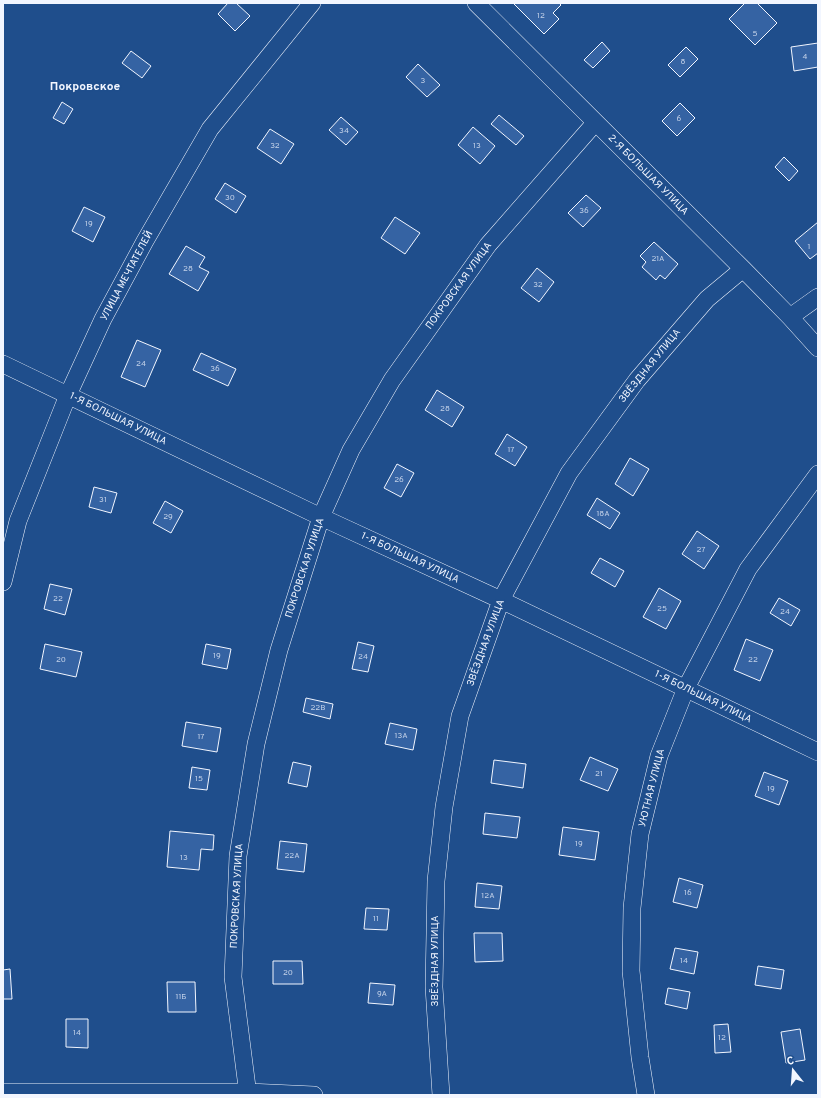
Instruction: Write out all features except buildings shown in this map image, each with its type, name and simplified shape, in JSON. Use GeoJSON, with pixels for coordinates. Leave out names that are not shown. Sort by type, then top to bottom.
{"type":"FeatureCollection","features":[{"type":"Feature","properties":{"kind":"street","name":"УЛИЦА МЕЧТАТЕЛЕЙ"},"geometry":{"type":"LineString","coordinates":[[3,582],[18,521],[68,395],[103,319],[145,241],[210,129],[312,3]]}},
{"type":"Feature","properties":{"kind":"street","name":"2-Я БОЛЬШАЯ УЛИЦА"},"geometry":{"type":"LineString","coordinates":[[476,3],[743,269],[818,348]]}},
{"type":"Feature","properties":{"kind":"street","name":"ПОКРОВСКАЯ УЛИЦА"},"geometry":{"type":"LineString","coordinates":[[248,1093],[234,977],[238,856],[256,744],[279,650],[321,517],[350,450],[392,380],[488,245],[595,123]]}},
{"type":"Feature","properties":{"kind":"street","name":"ЗВЁЗДНАЯ УЛИЦА"},"geometry":{"type":"LineString","coordinates":[[441,1095],[434,987],[436,881],[444,807],[460,716],[501,600],[568,472],[647,369],[707,299],[743,269]]}},
{"type":"Feature","properties":{"kind":"street"},"geometry":{"type":"LineString","coordinates":[[790,317],[818,297]]}},
{"type":"Feature","properties":{"kind":"street","name":"1-Я БОЛЬШАЯ УЛИЦА"},"geometry":{"type":"LineString","coordinates":[[3,364],[321,517],[501,600],[818,752]]}},
{"type":"Feature","properties":{"kind":"street","name":"УЮТНАЯ УЛИЦА"},"geometry":{"type":"LineString","coordinates":[[646,1095],[640,1058],[631,971],[632,908],[640,834],[659,756],[686,688],[748,569],[818,474]]}},
{"type":"Feature","properties":{"kind":"street"},"geometry":{"type":"LineString","coordinates":[[3,1092],[248,1093],[314,1095]]}},
{"type":"Feature","properties":{"kind":"district","name":"Покровское"},"geometry":{"type":"Point","coordinates":[85,87]}}]}
